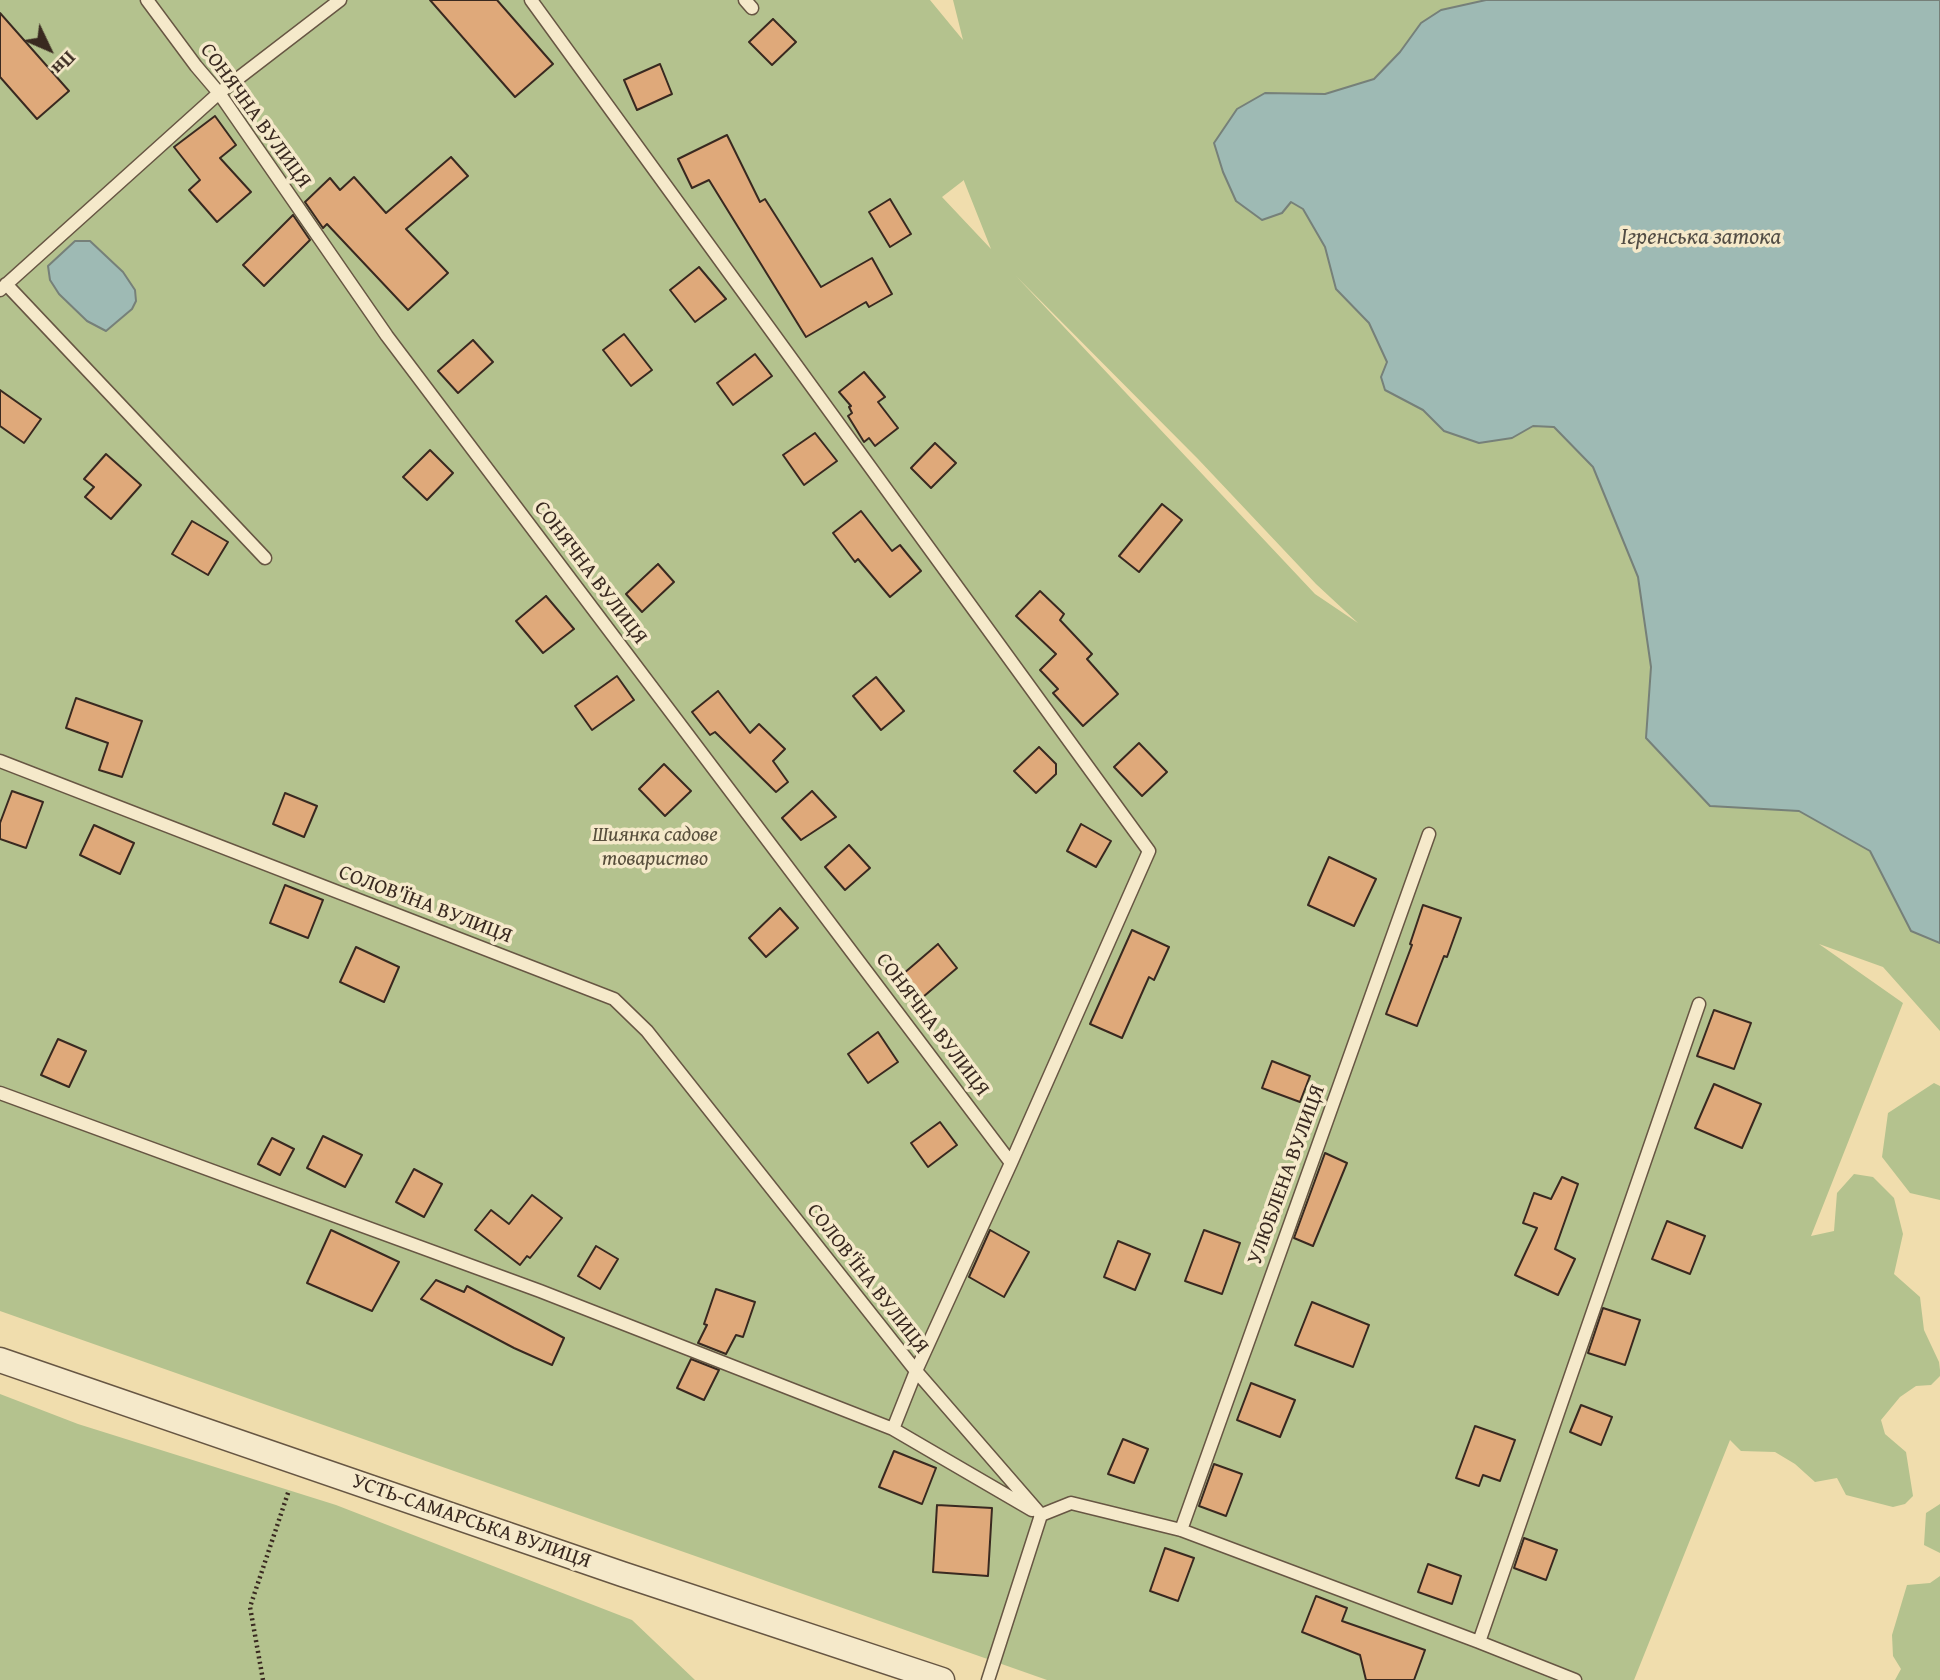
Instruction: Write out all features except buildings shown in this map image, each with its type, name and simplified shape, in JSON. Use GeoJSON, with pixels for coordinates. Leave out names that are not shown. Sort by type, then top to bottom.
{"type":"FeatureCollection","features":[{"type":"Feature","properties":{"kind":"street","name":"УСТЬ-САМАРСЬКА ВУЛИЦЯ"},"geometry":{"type":"LineString","coordinates":[[0,1360],[942,1680]]}},
{"type":"Feature","properties":{"kind":"lane","name":"СОНЯЧНА ВУЛИЦЯ"},"geometry":{"type":"LineString","coordinates":[[147,0],[219,93],[387,336],[1012,1163]]}},
{"type":"Feature","properties":{"kind":"lane"},"geometry":{"type":"LineString","coordinates":[[265,558],[3,287],[219,93],[340,0]]}},
{"type":"Feature","properties":{"kind":"lane"},"geometry":{"type":"LineString","coordinates":[[531,0],[1149,851],[1012,1163],[916,1371],[1041,1515]]}},
{"type":"Feature","properties":{"kind":"lane","name":"СОЛОВ'ЇНА ВУЛИЦЯ"},"geometry":{"type":"LineString","coordinates":[[0,761],[614,999],[647,1031],[916,1371],[894,1430]]}},
{"type":"Feature","properties":{"kind":"lane","name":"УЛЮБЛЕНА ВУЛИЦЯ"},"geometry":{"type":"LineString","coordinates":[[1181,1530],[1429,834]]}},
{"type":"Feature","properties":{"kind":"lane"},"geometry":{"type":"LineString","coordinates":[[1479,1642],[1699,1004]]}},
{"type":"Feature","properties":{"kind":"lane"},"geometry":{"type":"LineString","coordinates":[[0,1093],[540,1291],[894,1430],[1041,1515]]}},
{"type":"Feature","properties":{"kind":"lane"},"geometry":{"type":"LineString","coordinates":[[1041,1515],[1071,1503],[1181,1530],[1575,1680]]}},
{"type":"Feature","properties":{"kind":"lane"},"geometry":{"type":"LineString","coordinates":[[988,1680],[1041,1515]]}},
{"type":"Feature","properties":{"kind":"path"},"geometry":{"type":"LineString","coordinates":[[263,1680],[250,1607],[298,1462]]}},
{"type":"Feature","properties":{"kind":"green space","name":"Шиянка садове товариство"},"geometry":{"type":"Polygon","coordinates":[[[0,0],[930,0],[963,40],[953,0],[1486,0],[1441,10],[1421,23],[1400,52],[1375,79],[1325,94],[1265,93],[1237,109],[1214,143],[1223,172],[1285,207],[1291,202],[1303,209],[1325,247],[1336,289],[1369,323],[1387,362],[1381,377],[1386,390],[1423,410],[1444,431],[1512,438],[1533,426],[1554,427],[1593,467],[1638,577],[1651,667],[1647,738],[1710,806],[1799,811],[1870,851],[1911,931],[1940,943],[1940,1031],[1883,967],[1819,944],[1903,1003],[1811,1236],[1834,1231],[1837,1193],[1854,1174],[1873,1177],[1894,1198],[1903,1234],[1894,1274],[1920,1297],[1924,1330],[1940,1370],[1940,1376],[1931,1385],[1916,1386],[1900,1397],[1881,1420],[1885,1434],[1906,1452],[1913,1496],[1905,1504],[1893,1507],[1846,1495],[1837,1478],[1815,1482],[1795,1464],[1775,1452],[1741,1451],[1730,1440],[1634,1680],[1047,1680],[0,1311],[0,0]],[[964,181],[942,197],[991,249],[964,181]],[[1016,276],[1315,594],[1358,623],[1316,584],[1198,459],[1016,276]]]}},
{"type":"Feature","properties":{"kind":"green space"},"geometry":{"type":"Polygon","coordinates":[[[1934,1083],[1940,1086],[1940,1200],[1910,1193],[1882,1157],[1888,1113],[1934,1083]]]}},
{"type":"Feature","properties":{"kind":"green space"},"geometry":{"type":"Polygon","coordinates":[[[0,1394],[78,1424],[336,1505],[632,1620],[695,1680],[0,1680],[0,1394]]]}},
{"type":"Feature","properties":{"kind":"green space"},"geometry":{"type":"Polygon","coordinates":[[[1940,1504],[1940,1553],[1924,1545],[1926,1513],[1940,1504]]]}},
{"type":"Feature","properties":{"kind":"green space"},"geometry":{"type":"Polygon","coordinates":[[[1940,1576],[1940,1680],[1895,1680],[1901,1669],[1893,1656],[1892,1635],[1907,1585],[1930,1583],[1940,1576]]]}},
{"type":"Feature","properties":{"kind":"water","name":"Ігренська затока"},"geometry":{"type":"Polygon","coordinates":[[[1486,0],[1940,0],[1940,943],[1911,931],[1870,851],[1799,811],[1710,806],[1646,738],[1651,667],[1638,577],[1593,467],[1554,427],[1533,426],[1512,438],[1479,443],[1444,431],[1423,410],[1385,390],[1381,377],[1387,362],[1369,323],[1336,289],[1325,247],[1303,209],[1291,202],[1282,213],[1262,220],[1236,201],[1214,143],[1237,109],[1265,93],[1325,94],[1374,79],[1400,52],[1421,23],[1441,10],[1486,0]]]}},
{"type":"Feature","properties":{"kind":"water"},"geometry":{"type":"Polygon","coordinates":[[[75,241],[90,241],[123,272],[135,290],[136,301],[132,309],[106,331],[87,321],[59,294],[50,280],[48,266],[75,241]]]}}]}
